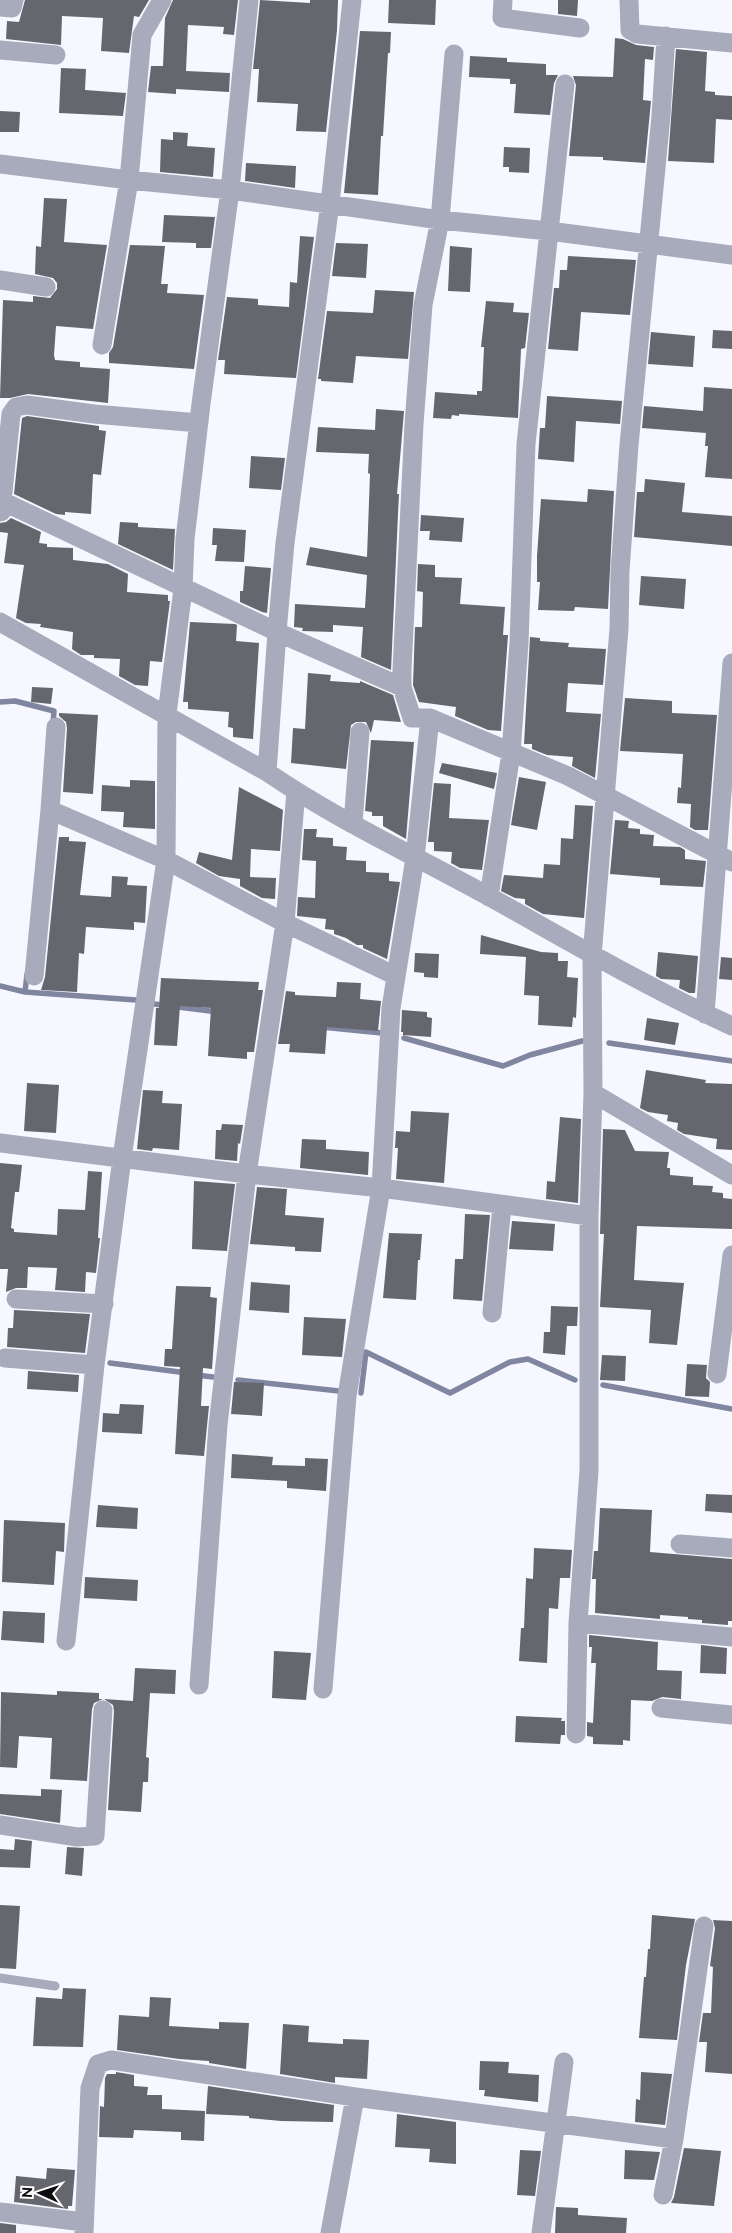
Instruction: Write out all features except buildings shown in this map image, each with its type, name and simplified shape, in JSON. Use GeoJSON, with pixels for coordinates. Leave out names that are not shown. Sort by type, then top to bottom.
{"type":"FeatureCollection","features":[{"type":"Feature","properties":{"kind":"street"},"geometry":{"type":"LineString","coordinates":[[0,7],[12,8],[14,0]]}},
{"type":"Feature","properties":{"kind":"street"},"geometry":{"type":"LineString","coordinates":[[102,345],[129,180],[142,35],[162,0]]}},
{"type":"Feature","properties":{"kind":"street"},"geometry":{"type":"LineString","coordinates":[[66,1642],[95,1364],[122,1158],[166,860],[167,714],[183,589],[185,539],[230,190],[249,0]]}},
{"type":"Feature","properties":{"kind":"street"},"geometry":{"type":"LineString","coordinates":[[268,772],[277,632],[302,411],[330,203],[352,0]]}},
{"type":"Feature","properties":{"kind":"street"},"geometry":{"type":"LineString","coordinates":[[503,0],[502,18],[580,28]]}},
{"type":"Feature","properties":{"kind":"street"},"geometry":{"type":"LineString","coordinates":[[629,0],[630,30],[637,34],[732,43]]}},
{"type":"Feature","properties":{"kind":"street"},"geometry":{"type":"LineString","coordinates":[[576,1734],[578,1623],[589,1471],[589,1216],[593,1093],[592,956],[619,629],[620,571],[628,445],[666,36]]}},
{"type":"Feature","properties":{"kind":"street"},"geometry":{"type":"LineString","coordinates":[[0,50],[56,55]]}},
{"type":"Feature","properties":{"kind":"street"},"geometry":{"type":"LineString","coordinates":[[454,54],[440,220],[423,305],[414,424],[402,687],[412,718],[430,718],[568,776],[725,858]]}},
{"type":"Feature","properties":{"kind":"street"},"geometry":{"type":"LineString","coordinates":[[489,897],[511,753],[519,642],[526,444],[565,84]]}},
{"type":"Feature","properties":{"kind":"street"},"geometry":{"type":"LineString","coordinates":[[0,164],[230,190],[440,220],[549,231],[732,255]]}},
{"type":"Feature","properties":{"kind":"street"},"geometry":{"type":"LineString","coordinates":[[0,280],[46,287]]}},
{"type":"Feature","properties":{"kind":"street"},"geometry":{"type":"LineString","coordinates":[[199,423],[94,414],[27,404],[16,407],[10,414],[1,505],[277,632],[402,687]]}},
{"type":"Feature","properties":{"kind":"street"},"geometry":{"type":"LineString","coordinates":[[0,622],[268,772],[296,792],[489,897],[592,956],[732,1026]]}},
{"type":"Feature","properties":{"kind":"street"},"geometry":{"type":"LineString","coordinates":[[706,1014],[725,858],[732,663]]}},
{"type":"Feature","properties":{"kind":"street"},"geometry":{"type":"LineString","coordinates":[[324,1689],[346,1396],[381,1188],[391,1008],[415,858],[430,718]]}},
{"type":"Feature","properties":{"kind":"street"},"geometry":{"type":"LineString","coordinates":[[34,976],[56,727]]}},
{"type":"Feature","properties":{"kind":"street"},"geometry":{"type":"LineString","coordinates":[[353,824],[360,732]]}},
{"type":"Feature","properties":{"kind":"street"},"geometry":{"type":"LineString","coordinates":[[199,1685],[218,1426],[247,1174],[285,922],[296,792]]}},
{"type":"Feature","properties":{"kind":"street"},"geometry":{"type":"LineString","coordinates":[[50,810],[166,860],[285,922],[396,976]]}},
{"type":"Feature","properties":{"kind":"street"},"geometry":{"type":"LineString","coordinates":[[593,1093],[732,1175]]}},
{"type":"Feature","properties":{"kind":"street"},"geometry":{"type":"LineString","coordinates":[[0,1143],[247,1174],[381,1188],[589,1216]]}},
{"type":"Feature","properties":{"kind":"street"},"geometry":{"type":"LineString","coordinates":[[492,1313],[502,1205]]}},
{"type":"Feature","properties":{"kind":"street"},"geometry":{"type":"LineString","coordinates":[[717,1374],[732,1255]]}},
{"type":"Feature","properties":{"kind":"street"},"geometry":{"type":"LineString","coordinates":[[16,1298],[104,1304]]}},
{"type":"Feature","properties":{"kind":"street"},"geometry":{"type":"LineString","coordinates":[[5,1358],[95,1364]]}},
{"type":"Feature","properties":{"kind":"street"},"geometry":{"type":"LineString","coordinates":[[680,1544],[732,1548]]}},
{"type":"Feature","properties":{"kind":"street"},"geometry":{"type":"LineString","coordinates":[[578,1623],[732,1637]]}},
{"type":"Feature","properties":{"kind":"street"},"geometry":{"type":"LineString","coordinates":[[661,1708],[732,1714]]}},
{"type":"Feature","properties":{"kind":"street"},"geometry":{"type":"LineString","coordinates":[[0,1825],[77,1837],[95,1836],[103,1710]]}},
{"type":"Feature","properties":{"kind":"street"},"geometry":{"type":"LineString","coordinates":[[663,2195],[674,2139],[704,1926]]}},
{"type":"Feature","properties":{"kind":"street"},"geometry":{"type":"LineString","coordinates":[[0,2212],[84,2228],[90,2088],[98,2064],[111,2060],[355,2098],[674,2139]]}},
{"type":"Feature","properties":{"kind":"street"},"geometry":{"type":"LineString","coordinates":[[541,2233],[564,2062]]}},
{"type":"Feature","properties":{"kind":"street"},"geometry":{"type":"LineString","coordinates":[[330,2233],[355,2098]]}},
{"type":"Feature","properties":{"kind":"lane"},"geometry":{"type":"LineString","coordinates":[[0,1978],[55,1986]]}},
{"type":"Feature","properties":{"kind":"waterway"},"geometry":{"type":"LineString","coordinates":[[0,702],[15,701],[54,711],[53,724]]}},
{"type":"Feature","properties":{"kind":"waterway"},"geometry":{"type":"LineString","coordinates":[[27,974],[25,992],[136,1000]]}},
{"type":"Feature","properties":{"kind":"waterway"},"geometry":{"type":"LineString","coordinates":[[0,986],[25,992]]}},
{"type":"Feature","properties":{"kind":"waterway"},"geometry":{"type":"LineString","coordinates":[[154,1004],[218,1012]]}},
{"type":"Feature","properties":{"kind":"waterway"},"geometry":{"type":"LineString","coordinates":[[321,1027],[382,1033]]}},
{"type":"Feature","properties":{"kind":"waterway"},"geometry":{"type":"LineString","coordinates":[[404,1038],[503,1066],[530,1055],[582,1041]]}},
{"type":"Feature","properties":{"kind":"waterway"},"geometry":{"type":"LineString","coordinates":[[609,1043],[732,1061]]}},
{"type":"Feature","properties":{"kind":"waterway"},"geometry":{"type":"LineString","coordinates":[[361,1393],[366,1352],[450,1393],[510,1362],[528,1359],[575,1380]]}},
{"type":"Feature","properties":{"kind":"waterway"},"geometry":{"type":"LineString","coordinates":[[110,1363],[187,1373]]}},
{"type":"Feature","properties":{"kind":"waterway"},"geometry":{"type":"LineString","coordinates":[[196,1375],[213,1377]]}},
{"type":"Feature","properties":{"kind":"waterway"},"geometry":{"type":"LineString","coordinates":[[238,1380],[339,1391]]}},
{"type":"Feature","properties":{"kind":"waterway"},"geometry":{"type":"LineString","coordinates":[[603,1385],[732,1409]]}}]}
